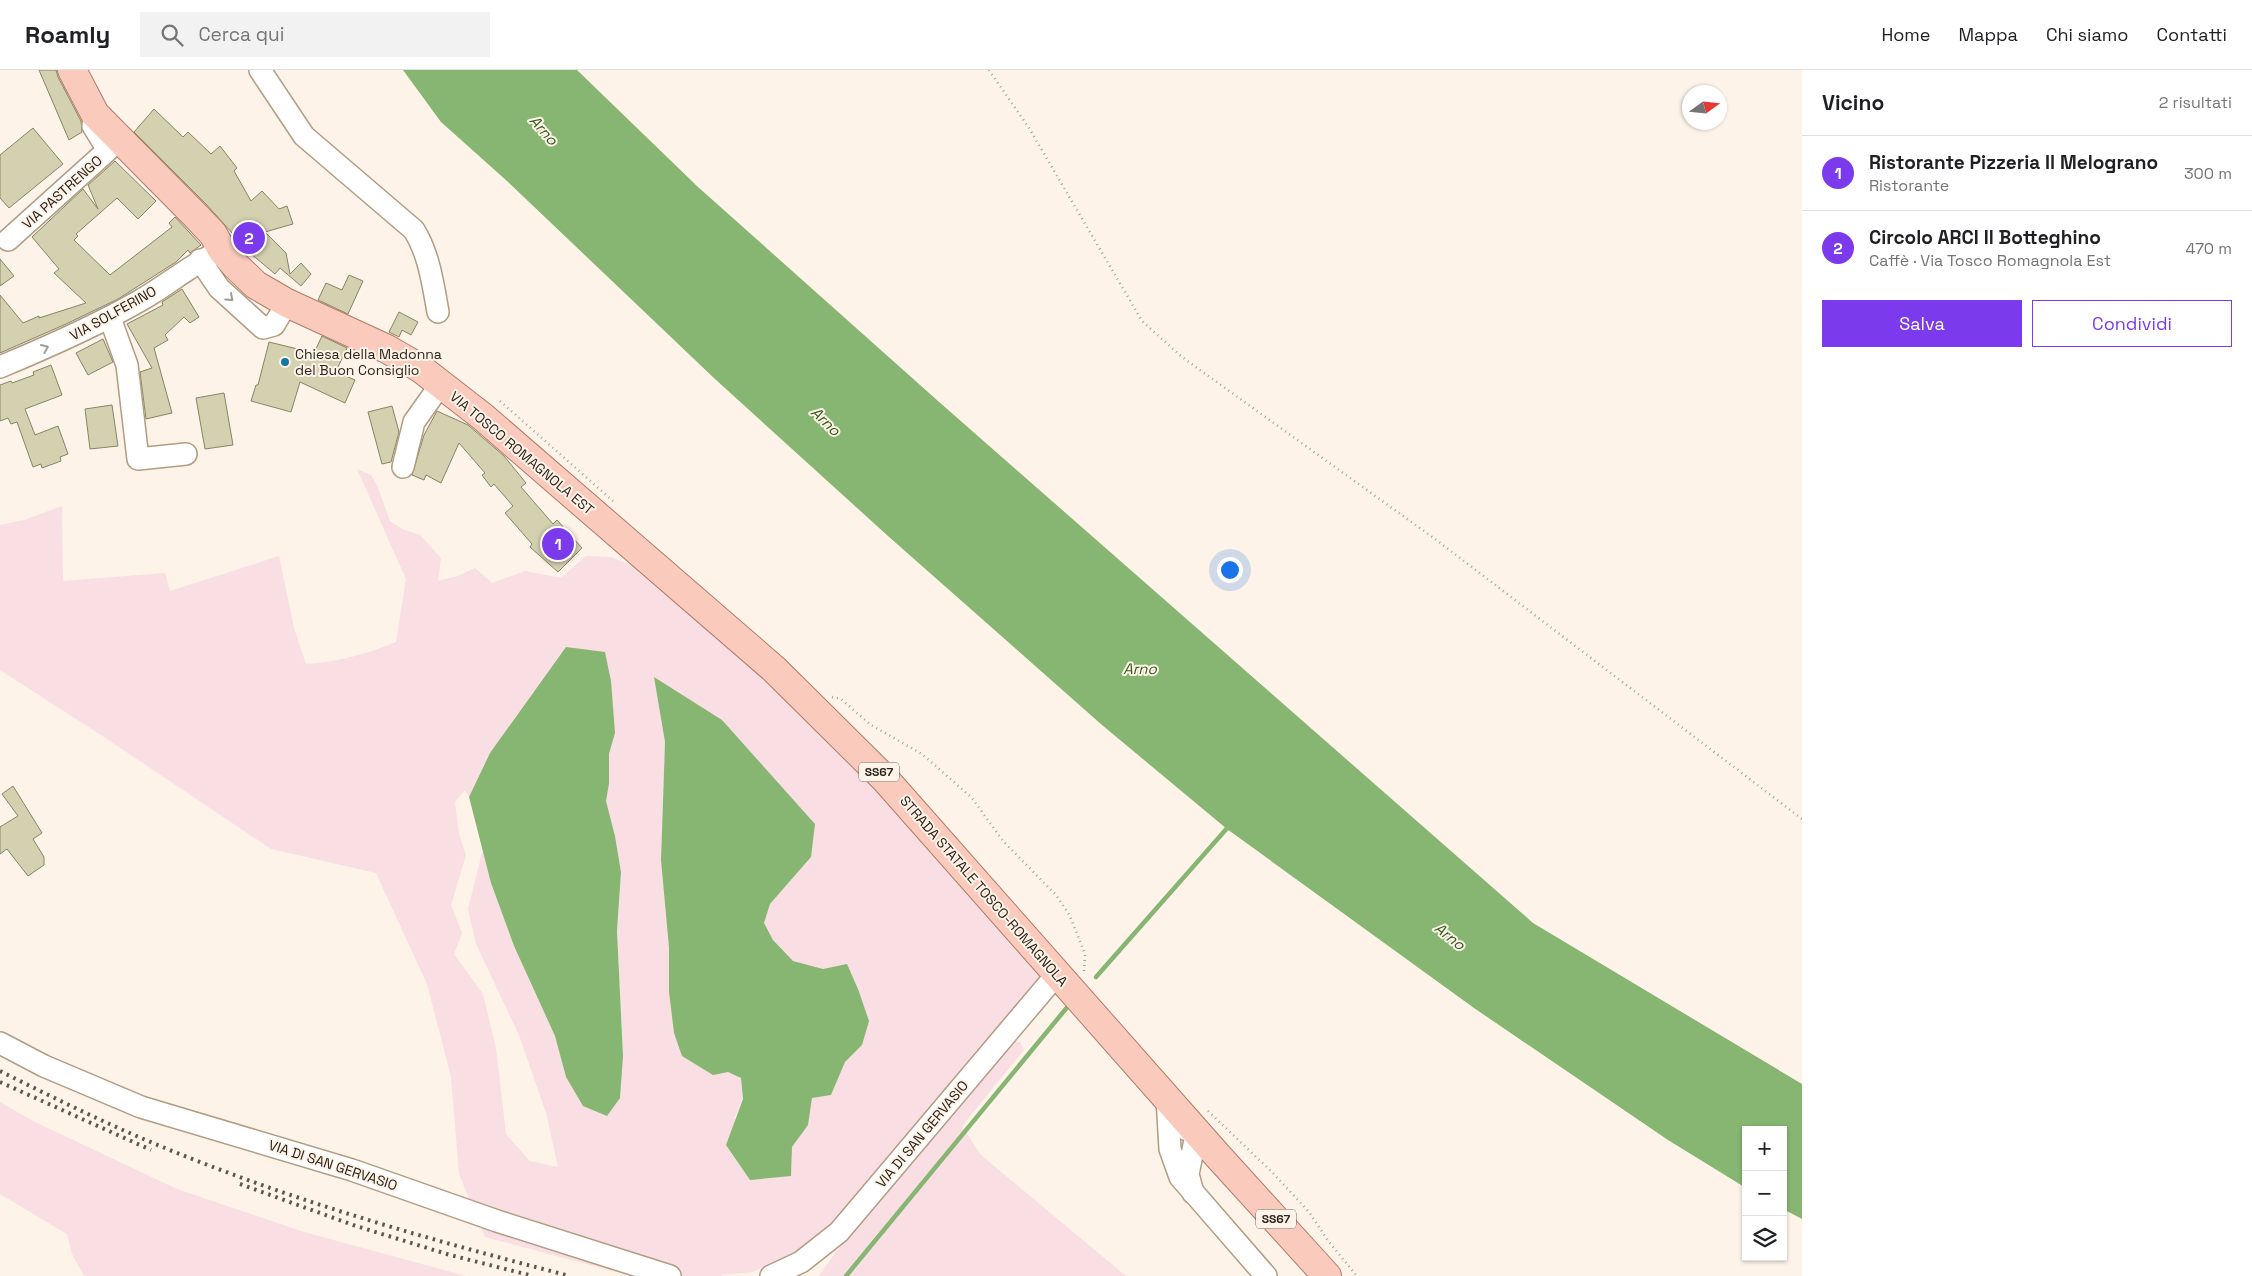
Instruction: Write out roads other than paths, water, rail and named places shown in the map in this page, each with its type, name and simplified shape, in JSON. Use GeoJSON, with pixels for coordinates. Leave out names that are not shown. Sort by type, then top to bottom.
{"type":"FeatureCollection","features":[{"type":"Feature","properties":{"kind":"main road","name":"VIA TOSCO ROMAGNOLA EST"},"geometry":{"type":"LineString","coordinates":[[72,70],[95,114],[213,234],[211,255],[287,303],[399,355],[441,384],[483,417],[615,533]]}},
{"type":"Feature","properties":{"kind":"main road","name":"STRADA STATALE TOSCO-ROMAGNOLA"},"geometry":{"type":"LineString","coordinates":[[615,533],[774,669],[866,759],[1071,974],[1166,1098],[1201,1119],[1225,1162],[1327,1276]]}},
{"type":"Feature","properties":{"kind":"street"},"geometry":{"type":"LineString","coordinates":[[260,70],[304,136],[414,230],[422,242],[428,261],[438,312]]}},
{"type":"Feature","properties":{"kind":"street","name":"VIA PASTRENGO"},"geometry":{"type":"LineString","coordinates":[[8,240],[108,150],[93,126],[95,114]]}},
{"type":"Feature","properties":{"kind":"street","name":"VIA SOLFERINO"},"geometry":{"type":"LineString","coordinates":[[0,367],[56,344],[110,318],[211,255]]}},
{"type":"Feature","properties":{"kind":"street"},"geometry":{"type":"LineString","coordinates":[[110,318],[127,365],[138,459],[186,454]]}},
{"type":"Feature","properties":{"kind":"street"},"geometry":{"type":"LineString","coordinates":[[403,467],[414,422],[441,384]]}},
{"type":"Feature","properties":{"kind":"street","name":"VIA DI SAN GERVASIO"},"geometry":{"type":"LineString","coordinates":[[771,1276],[801,1262],[839,1232],[1071,974]]}},
{"type":"Feature","properties":{"kind":"street","name":"VIA DI SAN GERVASIO"},"geometry":{"type":"LineString","coordinates":[[0,1043],[44,1066],[141,1107],[352,1170],[497,1221],[670,1276]]}},
{"type":"Feature","properties":{"kind":"street"},"geometry":{"type":"LineString","coordinates":[[1166,1098],[1170,1149],[1180,1177],[1266,1276]]}},
{"type":"Feature","properties":{"kind":"street"},"geometry":{"type":"LineString","coordinates":[[1170,1149],[1178,1133],[1189,1130],[1201,1119]]}},
{"type":"Feature","properties":{"kind":"street"},"geometry":{"type":"LineString","coordinates":[[1194,1194],[1188,1174],[1201,1119]]}},
{"type":"Feature","properties":{"kind":"street"},"geometry":{"type":"LineString","coordinates":[[1192,1162],[1210,1157],[1225,1162]]}},
{"type":"Feature","properties":{"kind":"water","name":"Arno"},"geometry":{"type":"Polygon","coordinates":[[[403,70],[577,70],[698,187],[938,401],[1533,923],[1802,1084],[1802,1219],[1787,1211],[1787,1126],[1742,1126],[1742,1186],[1668,1140],[1474,1008],[1227,829],[1102,725],[888,536],[715,379],[507,181],[441,122],[403,70]]]}},
{"type":"Feature","properties":{"kind":"water"},"geometry":{"type":"Polygon","coordinates":[[[566,647],[605,652],[611,681],[615,733],[609,754],[609,784],[606,801],[615,836],[621,872],[617,931],[623,1056],[620,1098],[607,1116],[583,1106],[566,1077],[555,1036],[514,946],[491,883],[469,797],[490,753],[566,647]]]}},
{"type":"Feature","properties":{"kind":"water"},"geometry":{"type":"Polygon","coordinates":[[[654,677],[722,720],[815,824],[811,857],[770,904],[764,923],[773,940],[793,961],[823,969],[847,964],[869,1021],[862,1045],[845,1062],[831,1095],[812,1098],[808,1125],[792,1147],[791,1176],[750,1180],[726,1145],[743,1099],[741,1078],[728,1072],[713,1075],[682,1056],[674,1033],[669,992],[669,948],[661,860],[665,742],[654,677]]]}},
{"type":"Feature","properties":{"kind":"waterway"},"geometry":{"type":"LineString","coordinates":[[1096,977],[1229,826]]}},
{"type":"Feature","properties":{"kind":"waterway"},"geometry":{"type":"LineString","coordinates":[[846,1276],[1069,1005]]}},
{"type":"Feature","properties":{"kind":"railway"},"geometry":{"type":"LineString","coordinates":[[0,1071],[118,1128],[236,1176],[378,1223],[570,1276]]}},
{"type":"Feature","properties":{"kind":"railway"},"geometry":{"type":"LineString","coordinates":[[0,1082],[151,1150]]}},
{"type":"Feature","properties":{"kind":"railway"},"geometry":{"type":"LineString","coordinates":[[240,1184],[353,1225],[450,1255],[533,1276]]}},
{"type":"Feature","properties":{"kind":"place","name":"Circolo ARCI Il Botteghino"},"geometry":{"type":"Point","coordinates":[249,238]}},
{"type":"Feature","properties":{"kind":"place","name":"Chiesa della Madonna del Buon Consiglio"},"geometry":{"type":"Point","coordinates":[285,362]}},
{"type":"Feature","properties":{"kind":"place","name":"Ristorante Pizzeria Il Melograno"},"geometry":{"type":"Point","coordinates":[558,544]}}]}
